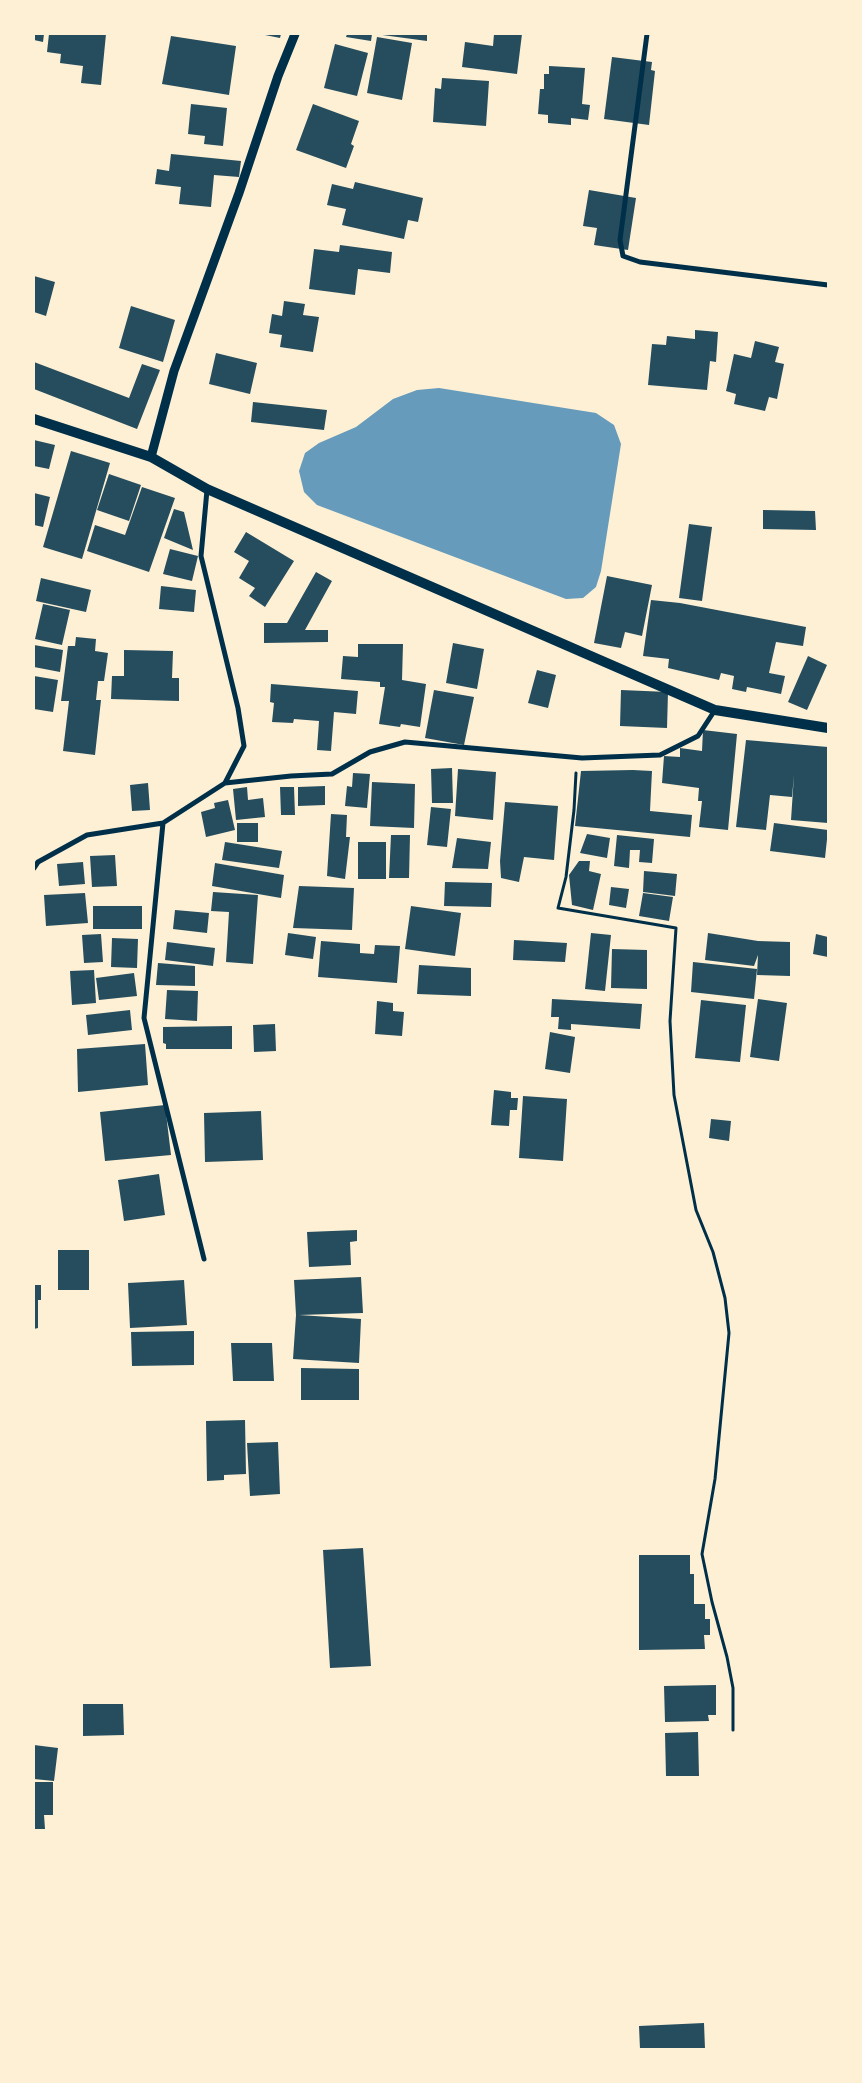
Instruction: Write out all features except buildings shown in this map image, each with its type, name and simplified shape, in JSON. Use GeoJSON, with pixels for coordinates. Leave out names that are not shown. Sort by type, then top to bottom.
{"type":"FeatureCollection","features":[{"type":"Feature","properties":{"kind":"main road"},"geometry":{"type":"LineString","coordinates":[[34,419],[151,457],[208,489],[715,710],[828,728]]}},
{"type":"Feature","properties":{"kind":"street"},"geometry":{"type":"LineString","coordinates":[[151,457],[174,372],[239,194],[294,34]]}},
{"type":"Feature","properties":{"kind":"street"},"geometry":{"type":"LineString","coordinates":[[647,34],[620,240],[623,256],[640,262],[828,285]]}},
{"type":"Feature","properties":{"kind":"street"},"geometry":{"type":"LineString","coordinates":[[208,489],[202,556],[238,708],[244,746],[225,783]]}},
{"type":"Feature","properties":{"kind":"street"},"geometry":{"type":"LineString","coordinates":[[34,868],[38,862],[87,836],[163,823],[225,783],[332,774],[370,752],[405,742],[577,758],[660,755],[698,736],[715,710]]}},
{"type":"Feature","properties":{"kind":"street"},"geometry":{"type":"LineString","coordinates":[[163,823],[144,1018],[204,1260]]}},
{"type":"Feature","properties":{"kind":"path"},"geometry":{"type":"LineString","coordinates":[[577,758],[574,810],[566,877],[558,908],[676,928],[670,1021],[674,1095],[696,1210],[713,1252],[725,1298],[728,1333],[715,1479],[702,1554],[733,1688],[733,1730]]}},
{"type":"Feature","properties":{"kind":"water"},"geometry":{"type":"Polygon","coordinates":[[[439,388],[596,413],[614,425],[621,444],[601,571],[596,587],[583,598],[566,599],[317,505],[304,492],[299,471],[305,453],[319,443],[356,427],[393,399],[417,390],[439,388]]]}}]}
